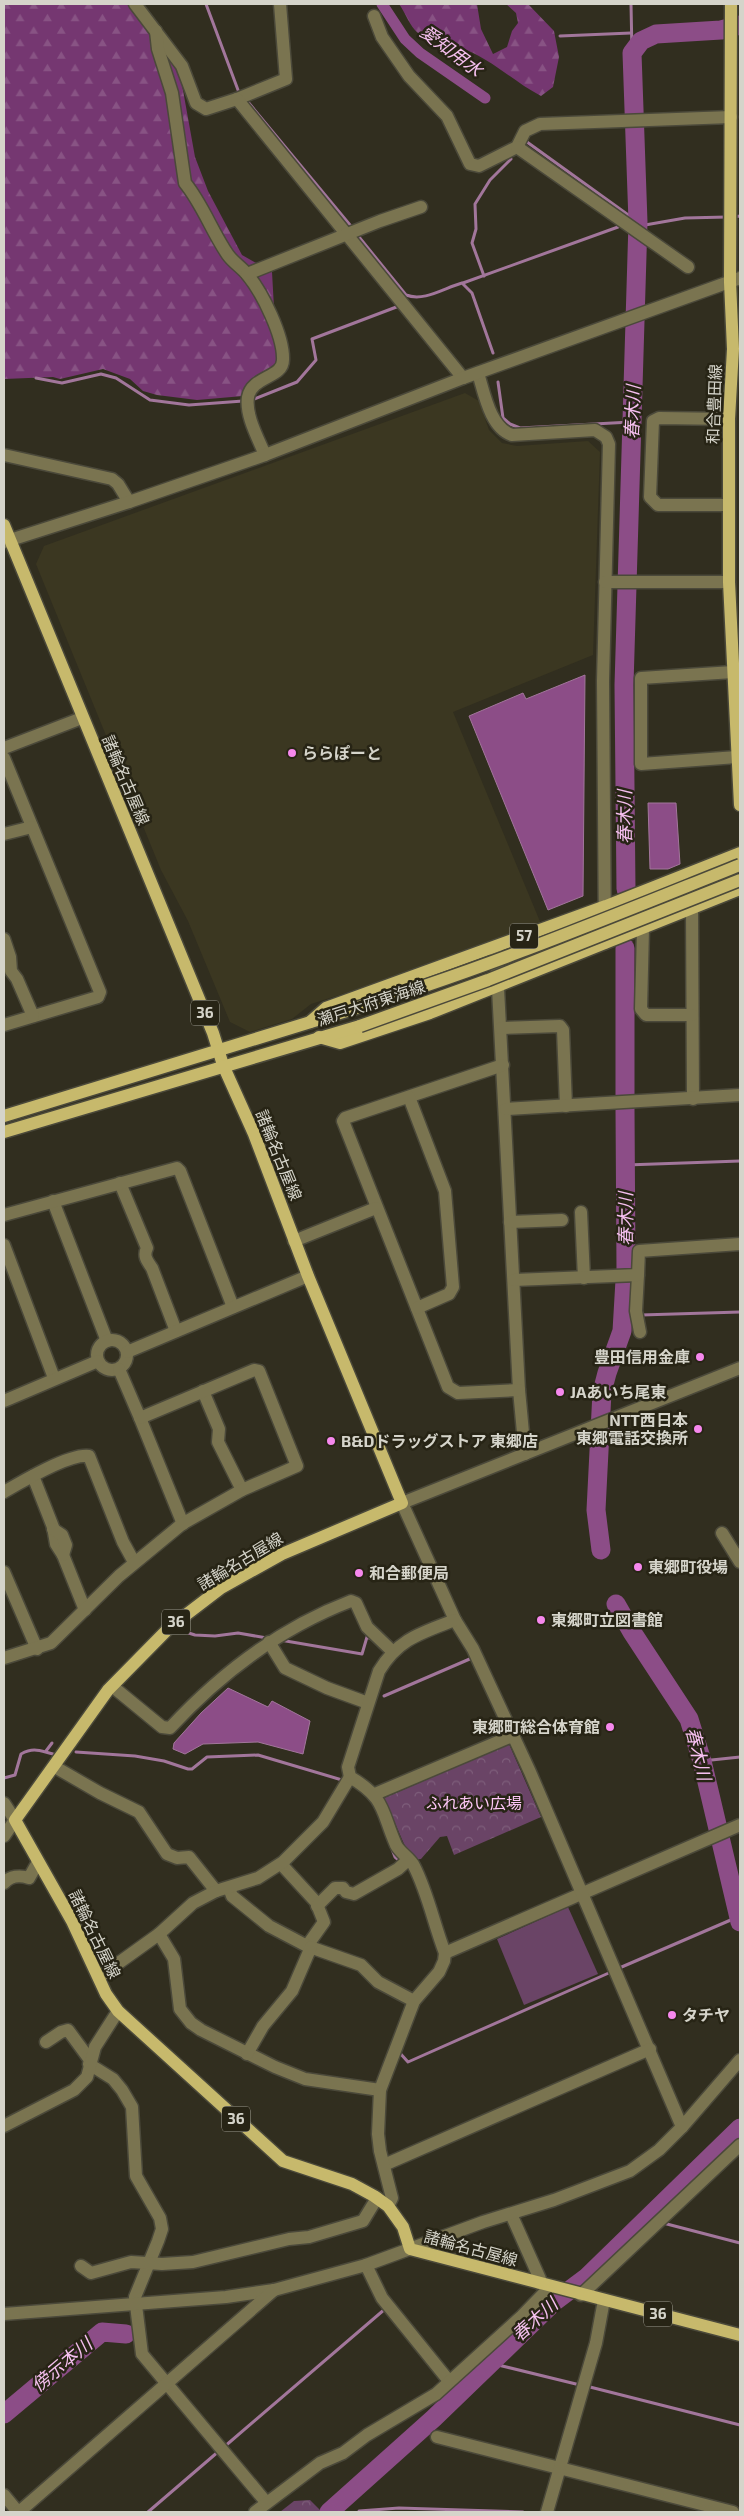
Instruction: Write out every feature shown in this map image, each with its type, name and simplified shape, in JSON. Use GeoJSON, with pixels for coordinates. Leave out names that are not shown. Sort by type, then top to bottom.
{"type":"FeatureCollection","features":[{"type":"Feature","properties":{"kind":"main road","name":"和合豊田線"},"geometry":{"type":"LineString","coordinates":[[731,4],[734,109],[731,217],[735,280],[736,350],[730,419],[728,505],[729,582],[737,674],[737,757],[740,805]]}},
{"type":"Feature","properties":{"kind":"main road","name":"諸輪名古屋線"},"geometry":{"type":"LineString","coordinates":[[4,524],[7,541],[118,800],[218,1050],[222,1065],[254,1134],[294,1241],[402,1504],[303,1544],[221,1588],[170,1627],[112,1686],[15,1820],[72,1921],[106,1994],[118,2011],[283,2162],[352,2184],[377,2198],[388,2206],[403,2227],[410,2249],[740,2335]]}},
{"type":"Feature","properties":{"kind":"main road","name":"57"},"geometry":{"type":"LineString","coordinates":[[310,1022],[326,1008],[606,906],[740,853]]}},
{"type":"Feature","properties":{"kind":"main road","name":"瀬戸大府東海線"},"geometry":{"type":"LineString","coordinates":[[4,1116],[433,984],[492,963],[740,865]]}},
{"type":"Feature","properties":{"kind":"main road","name":"瀬戸大府東海線"},"geometry":{"type":"LineString","coordinates":[[4,1132],[222,1065],[360,1026],[488,980],[740,880]]}},
{"type":"Feature","properties":{"kind":"main road","name":"57"},"geometry":{"type":"LineString","coordinates":[[319,1037],[340,1042],[362,1036],[498,986],[740,890]]}},
{"type":"Feature","properties":{"kind":"street"},"geometry":{"type":"LineString","coordinates":[[135,4],[156,32],[169,45],[182,66],[196,103],[206,109],[237,99],[286,79],[280,4]]}},
{"type":"Feature","properties":{"kind":"street"},"geometry":{"type":"LineString","coordinates":[[374,16],[382,37],[409,76],[447,116],[470,164],[479,166],[517,147],[525,131],[540,124],[734,109]]}},
{"type":"Feature","properties":{"kind":"street"},"geometry":{"type":"LineString","coordinates":[[156,32],[158,49],[172,93],[185,183],[194,195],[228,255],[247,274],[262,298],[279,335],[283,361],[281,367],[275,373],[256,384],[248,398],[248,411],[264,454]]}},
{"type":"Feature","properties":{"kind":"street"},"geometry":{"type":"LineString","coordinates":[[237,99],[463,378]]}},
{"type":"Feature","properties":{"kind":"street"},"geometry":{"type":"LineString","coordinates":[[517,147],[688,267]]}},
{"type":"Feature","properties":{"kind":"street"},"geometry":{"type":"LineString","coordinates":[[247,274],[422,207]]}},
{"type":"Feature","properties":{"kind":"street"},"geometry":{"type":"LineString","coordinates":[[7,541],[129,502],[264,454],[463,378],[735,280]]}},
{"type":"Feature","properties":{"kind":"street"},"geometry":{"type":"LineString","coordinates":[[478,373],[495,422],[505,433],[594,430],[606,437],[609,444],[609,582],[603,711],[605,944]]}},
{"type":"Feature","properties":{"kind":"street"},"geometry":{"type":"LineString","coordinates":[[728,505],[658,505],[650,497],[652,420],[659,418],[730,419]]}},
{"type":"Feature","properties":{"kind":"street"},"geometry":{"type":"LineString","coordinates":[[4,455],[112,478],[129,502]]}},
{"type":"Feature","properties":{"kind":"street"},"geometry":{"type":"LineString","coordinates":[[609,582],[729,582]]}},
{"type":"Feature","properties":{"kind":"street"},"geometry":{"type":"LineString","coordinates":[[737,674],[641,678],[641,764],[737,757]]}},
{"type":"Feature","properties":{"kind":"street"},"geometry":{"type":"LineString","coordinates":[[4,748],[82,718]]}},
{"type":"Feature","properties":{"kind":"street"},"geometry":{"type":"LineString","coordinates":[[4,758],[100,992],[98,997],[4,1025]]}},
{"type":"Feature","properties":{"kind":"street"},"geometry":{"type":"LineString","coordinates":[[4,834],[32,827]]}},
{"type":"Feature","properties":{"kind":"street"},"geometry":{"type":"LineString","coordinates":[[692,909],[693,1099]]}},
{"type":"Feature","properties":{"kind":"street"},"geometry":{"type":"LineString","coordinates":[[644,929],[642,1009],[646,1015],[692,1015]]}},
{"type":"Feature","properties":{"kind":"street"},"geometry":{"type":"LineString","coordinates":[[4,939],[10,957],[11,971],[18,979],[33,1016]]}},
{"type":"Feature","properties":{"kind":"street"},"geometry":{"type":"LineString","coordinates":[[496,947],[524,1454]]}},
{"type":"Feature","properties":{"kind":"street"},"geometry":{"type":"LineString","coordinates":[[501,1028],[560,1026],[562,1030],[566,1106]]}},
{"type":"Feature","properties":{"kind":"street"},"geometry":{"type":"LineString","coordinates":[[503,1065],[345,1118],[343,1121],[448,1387],[453,1392],[519,1390]]}},
{"type":"Feature","properties":{"kind":"street"},"geometry":{"type":"LineString","coordinates":[[506,1109],[740,1095]]}},
{"type":"Feature","properties":{"kind":"street"},"geometry":{"type":"LineString","coordinates":[[409,1097],[445,1191],[452,1287],[449,1294],[417,1308]]}},
{"type":"Feature","properties":{"kind":"street"},"geometry":{"type":"LineString","coordinates":[[4,1215],[173,1167],[180,1171],[233,1307]]}},
{"type":"Feature","properties":{"kind":"street"},"geometry":{"type":"LineString","coordinates":[[120,1183],[147,1248],[144,1253],[152,1268],[176,1331]]}},
{"type":"Feature","properties":{"kind":"street"},"geometry":{"type":"LineString","coordinates":[[53,1201],[107,1340]]}},
{"type":"Feature","properties":{"kind":"street"},"geometry":{"type":"LineString","coordinates":[[294,1241],[376,1208]]}},
{"type":"Feature","properties":{"kind":"street"},"geometry":{"type":"LineString","coordinates":[[581,1212],[584,1278]]}},
{"type":"Feature","properties":{"kind":"street"},"geometry":{"type":"LineString","coordinates":[[510,1222],[562,1220]]}},
{"type":"Feature","properties":{"kind":"street"},"geometry":{"type":"LineString","coordinates":[[640,1332],[636,1311],[639,1250],[740,1244]]}},
{"type":"Feature","properties":{"kind":"street"},"geometry":{"type":"LineString","coordinates":[[4,1245],[54,1378]]}},
{"type":"Feature","properties":{"kind":"street"},"geometry":{"type":"LineString","coordinates":[[514,1280],[638,1275]]}},
{"type":"Feature","properties":{"kind":"street"},"geometry":{"type":"LineString","coordinates":[[127,1352],[308,1276]]}},
{"type":"Feature","properties":{"kind":"street"},"geometry":{"type":"LineString","coordinates":[[107,1340],[117,1340],[125,1347],[127,1352],[126,1362],[119,1369],[104,1369],[98,1361],[97,1352],[107,1340]]}},
{"type":"Feature","properties":{"kind":"street"},"geometry":{"type":"LineString","coordinates":[[4,1401],[54,1378],[98,1361]]}},
{"type":"Feature","properties":{"kind":"street"},"geometry":{"type":"LineString","coordinates":[[682,2127],[582,1893],[473,1649],[455,1620],[402,1504],[740,1368]]}},
{"type":"Feature","properties":{"kind":"street"},"geometry":{"type":"LineString","coordinates":[[119,1369],[183,1524]]}},
{"type":"Feature","properties":{"kind":"street"},"geometry":{"type":"LineString","coordinates":[[4,1658],[37,1649],[57,1639],[134,1562],[183,1524],[242,1490],[293,1470],[297,1466],[259,1372],[254,1370],[140,1418]]}},
{"type":"Feature","properties":{"kind":"street"},"geometry":{"type":"LineString","coordinates":[[202,1391],[218,1429],[218,1442],[225,1452],[242,1490]]}},
{"type":"Feature","properties":{"kind":"street"},"geometry":{"type":"LineString","coordinates":[[4,1492],[63,1462],[83,1455],[89,1456],[123,1542],[134,1562]]}},
{"type":"Feature","properties":{"kind":"street"},"geometry":{"type":"LineString","coordinates":[[33,1476],[53,1528],[56,1544],[63,1555],[84,1610]]}},
{"type":"Feature","properties":{"kind":"street"},"geometry":{"type":"LineString","coordinates":[[722,1533],[740,1562]]}},
{"type":"Feature","properties":{"kind":"street"},"geometry":{"type":"LineString","coordinates":[[4,1572],[37,1649]]}},
{"type":"Feature","properties":{"kind":"street"},"geometry":{"type":"LineString","coordinates":[[112,1686],[167,1729],[215,1682],[269,1642],[295,1626],[351,1601],[356,1603],[365,1624],[392,1651]]}},
{"type":"Feature","properties":{"kind":"street"},"geometry":{"type":"LineString","coordinates":[[99,1977],[159,1934],[193,1903],[216,1892],[258,1878],[281,1864],[323,1822],[350,1778],[348,1767],[368,1703],[379,1671],[392,1651],[420,1633],[455,1620]]}},
{"type":"Feature","properties":{"kind":"street"},"geometry":{"type":"LineString","coordinates":[[269,1642],[285,1668],[327,1688],[368,1703]]}},
{"type":"Feature","properties":{"kind":"street"},"geometry":{"type":"LineString","coordinates":[[375,1794],[512,1736]]}},
{"type":"Feature","properties":{"kind":"street"},"geometry":{"type":"LineString","coordinates":[[55,1767],[139,1812],[167,1854],[177,1858],[189,1857],[216,1892]]}},
{"type":"Feature","properties":{"kind":"street"},"geometry":{"type":"LineString","coordinates":[[350,1778],[375,1794],[383,1809],[397,1846],[414,1865],[445,1953],[439,1972],[414,2001],[380,2090],[378,2134],[392,2198],[388,2206]]}},
{"type":"Feature","properties":{"kind":"street"},"geometry":{"type":"LineString","coordinates":[[4,1803],[15,1820],[4,1836]]}},
{"type":"Feature","properties":{"kind":"street"},"geometry":{"type":"LineString","coordinates":[[445,1953],[740,1825]]}},
{"type":"Feature","properties":{"kind":"street"},"geometry":{"type":"LineString","coordinates":[[317,1906],[335,1888],[343,1888],[346,1892],[354,1894],[398,1869],[408,1860]]}},
{"type":"Feature","properties":{"kind":"street"},"geometry":{"type":"LineString","coordinates":[[4,1882],[8,1878],[22,1876],[29,1878],[38,1862]]}},
{"type":"Feature","properties":{"kind":"street"},"geometry":{"type":"LineString","coordinates":[[247,2054],[263,2026],[292,1991],[309,1946],[324,1922],[317,1906],[281,1864]]}},
{"type":"Feature","properties":{"kind":"street"},"geometry":{"type":"LineString","coordinates":[[229,1888],[232,1896],[269,1926],[309,1946],[361,1965],[378,1982],[414,2001]]}},
{"type":"Feature","properties":{"kind":"street"},"geometry":{"type":"LineString","coordinates":[[159,1934],[174,1959],[178,1977],[179,2005],[184,2015],[202,2030],[247,2054],[305,2079],[380,2090]]}},
{"type":"Feature","properties":{"kind":"street"},"geometry":{"type":"LineString","coordinates":[[4,2126],[74,2090],[87,2077],[95,2047],[118,2011]]}},
{"type":"Feature","properties":{"kind":"street"},"geometry":{"type":"LineString","coordinates":[[46,2042],[61,2032],[68,2030],[90,2062],[112,2079],[122,2090],[132,2107],[136,2176],[160,2218],[162,2229],[135,2297],[142,2354],[266,2502]]}},
{"type":"Feature","properties":{"kind":"street"},"geometry":{"type":"LineString","coordinates":[[384,2165],[650,2049]]}},
{"type":"Feature","properties":{"kind":"street"},"geometry":{"type":"LineString","coordinates":[[4,2314],[226,2297],[274,2290],[366,2265],[554,2200],[630,2171],[659,2150],[682,2127],[740,2060]]}},
{"type":"Feature","properties":{"kind":"street"},"geometry":{"type":"LineString","coordinates":[[579,2294],[737,2152]]}},
{"type":"Feature","properties":{"kind":"street"},"geometry":{"type":"LineString","coordinates":[[81,2266],[91,2273],[131,2262],[193,2262],[289,2239],[309,2237],[346,2228],[363,2221],[377,2198]]}},
{"type":"Feature","properties":{"kind":"street"},"geometry":{"type":"LineString","coordinates":[[255,2512],[320,2463],[343,2453],[375,2430],[436,2394],[522,2316],[548,2286],[540,2279],[511,2214]]}},
{"type":"Feature","properties":{"kind":"street"},"geometry":{"type":"LineString","coordinates":[[366,2265],[382,2298],[449,2381]]}},
{"type":"Feature","properties":{"kind":"street"},"geometry":{"type":"LineString","coordinates":[[4,2496],[18,2512],[274,2290]]}},
{"type":"Feature","properties":{"kind":"street"},"geometry":{"type":"LineString","coordinates":[[547,2512],[558,2468],[596,2343],[604,2300]]}},
{"type":"Feature","properties":{"kind":"street"},"geometry":{"type":"LineString","coordinates":[[437,2438],[733,2512]]}},
{"type":"Feature","properties":{"kind":"shaded area","name":"ららぽーと"},"geometry":{"type":"Polygon","coordinates":[[[465,393],[479,401],[489,430],[502,443],[517,446],[588,441],[600,452],[593,655],[453,712],[541,924],[405,974],[311,1004],[292,1019],[250,1032],[230,1022],[188,921],[161,870],[36,564],[44,546],[465,393]]]}},
{"type":"Feature","properties":{"kind":"shaded area"},"geometry":{"type":"Polygon","coordinates":[[[585,675],[583,896],[548,910],[469,716],[523,693],[526,699],[585,675]]]}},
{"type":"Feature","properties":{"kind":"shaded area"},"geometry":{"type":"Polygon","coordinates":[[[648,803],[676,803],[680,864],[668,869],[650,869],[648,803]]]}},
{"type":"Feature","properties":{"kind":"shaded area"},"geometry":{"type":"Polygon","coordinates":[[[228,1688],[268,1707],[272,1701],[310,1721],[303,1754],[258,1742],[203,1744],[185,1754],[173,1749],[174,1743],[201,1713],[228,1688]]]}},
{"type":"Feature","properties":{"kind":"green space"},"geometry":{"type":"Polygon","coordinates":[[[4,4],[131,4],[179,68],[195,157],[208,191],[242,255],[272,272],[277,362],[249,385],[243,396],[197,400],[157,395],[143,391],[130,379],[103,369],[60,379],[53,377],[4,379],[4,4]]]}},
{"type":"Feature","properties":{"kind":"green space"},"geometry":{"type":"Polygon","coordinates":[[[399,4],[477,4],[481,29],[493,54],[507,47],[512,31],[518,23],[516,13],[506,4],[528,4],[554,31],[559,57],[553,87],[541,96],[470,51],[422,36],[412,27],[399,4]]]}},
{"type":"Feature","properties":{"kind":"green space","name":"ふれあい広場"},"geometry":{"type":"Polygon","coordinates":[[[509,1744],[541,1817],[454,1855],[447,1836],[440,1837],[421,1859],[411,1860],[384,1798],[509,1744]]]}},
{"type":"Feature","properties":{"kind":"green space"},"geometry":{"type":"Polygon","coordinates":[[[568,1907],[598,1974],[524,2005],[497,1939],[568,1907]]]}},
{"type":"Feature","properties":{"kind":"green space"},"geometry":{"type":"Polygon","coordinates":[[[310,2500],[322,2512],[280,2512],[294,2501],[310,2500]]]}},
{"type":"Feature","properties":{"kind":"waterway"},"geometry":{"type":"LineString","coordinates":[[206,4],[238,90]]}},
{"type":"Feature","properties":{"kind":"waterway","name":"愛知用水"},"geometry":{"type":"LineString","coordinates":[[382,4],[405,39],[420,53],[485,98]]}},
{"type":"Feature","properties":{"kind":"waterway"},"geometry":{"type":"LineString","coordinates":[[631,4],[632,53]]}},
{"type":"Feature","properties":{"kind":"waterway","name":"春木川"},"geometry":{"type":"LineString","coordinates":[[626,889],[624,685],[638,222],[632,53],[641,41],[656,34],[721,30],[740,25]]}},
{"type":"Feature","properties":{"kind":"waterway"},"geometry":{"type":"LineString","coordinates":[[560,36],[631,33]]}},
{"type":"Feature","properties":{"kind":"waterway"},"geometry":{"type":"LineString","coordinates":[[248,102],[350,225]]}},
{"type":"Feature","properties":{"kind":"waterway"},"geometry":{"type":"LineString","coordinates":[[527,142],[638,222],[645,225],[685,218],[727,217]]}},
{"type":"Feature","properties":{"kind":"waterway"},"geometry":{"type":"LineString","coordinates":[[484,276],[472,243],[476,229],[475,204],[490,180],[511,159]]}},
{"type":"Feature","properties":{"kind":"waterway"},"geometry":{"type":"LineString","coordinates":[[733,217],[740,216]]}},
{"type":"Feature","properties":{"kind":"waterway"},"geometry":{"type":"LineString","coordinates":[[463,283],[618,227]]}},
{"type":"Feature","properties":{"kind":"waterway"},"geometry":{"type":"LineString","coordinates":[[359,237],[406,295],[413,297],[427,296],[462,283],[472,293],[493,353]]}},
{"type":"Feature","properties":{"kind":"waterway"},"geometry":{"type":"LineString","coordinates":[[252,400],[297,382],[316,360],[312,339],[399,306]]}},
{"type":"Feature","properties":{"kind":"waterway"},"geometry":{"type":"LineString","coordinates":[[36,378],[62,383],[101,374],[116,378],[150,400],[189,405],[243,401]]}},
{"type":"Feature","properties":{"kind":"waterway"},"geometry":{"type":"LineString","coordinates":[[498,382],[503,418],[510,424],[520,428],[631,422]]}},
{"type":"Feature","properties":{"kind":"waterway","name":"春木川"},"geometry":{"type":"LineString","coordinates":[[625,948],[625,1099]]}},
{"type":"Feature","properties":{"kind":"waterway","name":"春木川"},"geometry":{"type":"LineString","coordinates":[[625,1108],[626,1270]]}},
{"type":"Feature","properties":{"kind":"waterway"},"geometry":{"type":"LineString","coordinates":[[626,1165],[740,1161]]}},
{"type":"Feature","properties":{"kind":"waterway","name":"春木川"},"geometry":{"type":"LineString","coordinates":[[601,1550],[596,1510],[602,1392],[622,1331],[625,1280]]}},
{"type":"Feature","properties":{"kind":"waterway"},"geometry":{"type":"LineString","coordinates":[[623,1311],[633,1313]]}},
{"type":"Feature","properties":{"kind":"waterway"},"geometry":{"type":"LineString","coordinates":[[641,1315],[740,1312]]}},
{"type":"Feature","properties":{"kind":"waterway","name":"春木川"},"geometry":{"type":"LineString","coordinates":[[616,1604],[689,1719],[702,1761],[740,1922]]}},
{"type":"Feature","properties":{"kind":"waterway"},"geometry":{"type":"LineString","coordinates":[[179,1630],[195,1635],[215,1636],[238,1633],[267,1638]]}},
{"type":"Feature","properties":{"kind":"waterway"},"geometry":{"type":"LineString","coordinates":[[280,1640],[362,1654],[367,1637],[372,1639]]}},
{"type":"Feature","properties":{"kind":"waterway"},"geometry":{"type":"LineString","coordinates":[[384,1696],[472,1658]]}},
{"type":"Feature","properties":{"kind":"waterway"},"geometry":{"type":"LineString","coordinates":[[46,1751],[52,1743]]}},
{"type":"Feature","properties":{"kind":"waterway"},"geometry":{"type":"LineString","coordinates":[[4,1778],[15,1775],[21,1754],[33,1750],[53,1754]]}},
{"type":"Feature","properties":{"kind":"waterway"},"geometry":{"type":"LineString","coordinates":[[76,1752],[135,1756],[164,1761],[188,1769],[192,1769],[207,1757],[258,1755],[342,1780]]}},
{"type":"Feature","properties":{"kind":"waterway"},"geometry":{"type":"LineString","coordinates":[[702,1761],[740,1757]]}},
{"type":"Feature","properties":{"kind":"waterway"},"geometry":{"type":"LineString","coordinates":[[392,1849],[395,1857],[401,1862]]}},
{"type":"Feature","properties":{"kind":"waterway"},"geometry":{"type":"LineString","coordinates":[[617,1969],[740,1916]]}},
{"type":"Feature","properties":{"kind":"waterway"},"geometry":{"type":"LineString","coordinates":[[399,2052],[408,2062],[611,1972]]}},
{"type":"Feature","properties":{"kind":"waterway","name":"春木川"},"geometry":{"type":"LineString","coordinates":[[329,2512],[434,2418],[555,2301],[586,2278],[740,2128]]}},
{"type":"Feature","properties":{"kind":"waterway","name":"春木川"},"geometry":{"type":"LineString","coordinates":[[646,2218],[655,2220]]}},
{"type":"Feature","properties":{"kind":"waterway"},"geometry":{"type":"LineString","coordinates":[[663,2223],[740,2243]]}},
{"type":"Feature","properties":{"kind":"waterway"},"geometry":{"type":"LineString","coordinates":[[224,2447],[385,2309]]}},
{"type":"Feature","properties":{"kind":"waterway","name":"傍示本川"},"geometry":{"type":"LineString","coordinates":[[4,2414],[102,2332],[126,2334]]}},
{"type":"Feature","properties":{"kind":"waterway"},"geometry":{"type":"LineString","coordinates":[[490,2363],[580,2385]]}},
{"type":"Feature","properties":{"kind":"waterway"},"geometry":{"type":"LineString","coordinates":[[586,2386],[740,2425]]}},
{"type":"Feature","properties":{"kind":"waterway"},"geometry":{"type":"LineString","coordinates":[[148,2512],[219,2451]]}},
{"type":"Feature","properties":{"kind":"waterway"},"geometry":{"type":"LineString","coordinates":[[359,2511],[399,2508],[523,2512]]}},
{"type":"Feature","properties":{"kind":"place","name":"ららぽーと"},"geometry":{"type":"Point","coordinates":[292,753]}},
{"type":"Feature","properties":{"kind":"place","name":"豊田信用金庫"},"geometry":{"type":"Point","coordinates":[700,1357]}},
{"type":"Feature","properties":{"kind":"place","name":"JAあいち尾東"},"geometry":{"type":"Point","coordinates":[560,1392]}},
{"type":"Feature","properties":{"kind":"place","name":"NTT西日本 東郷電話交換所"},"geometry":{"type":"Point","coordinates":[698,1429]}},
{"type":"Feature","properties":{"kind":"place","name":"B&Dドラッグストア 東郷店"},"geometry":{"type":"Point","coordinates":[331,1441]}},
{"type":"Feature","properties":{"kind":"place","name":"東郷町役場"},"geometry":{"type":"Point","coordinates":[638,1567]}},
{"type":"Feature","properties":{"kind":"place","name":"和合郵便局"},"geometry":{"type":"Point","coordinates":[359,1573]}},
{"type":"Feature","properties":{"kind":"place","name":"東郷町立図書館"},"geometry":{"type":"Point","coordinates":[541,1620]}},
{"type":"Feature","properties":{"kind":"place","name":"東郷町総合体育館"},"geometry":{"type":"Point","coordinates":[610,1727]}},
{"type":"Feature","properties":{"kind":"place","name":"タチヤ"},"geometry":{"type":"Point","coordinates":[672,2015]}}]}
